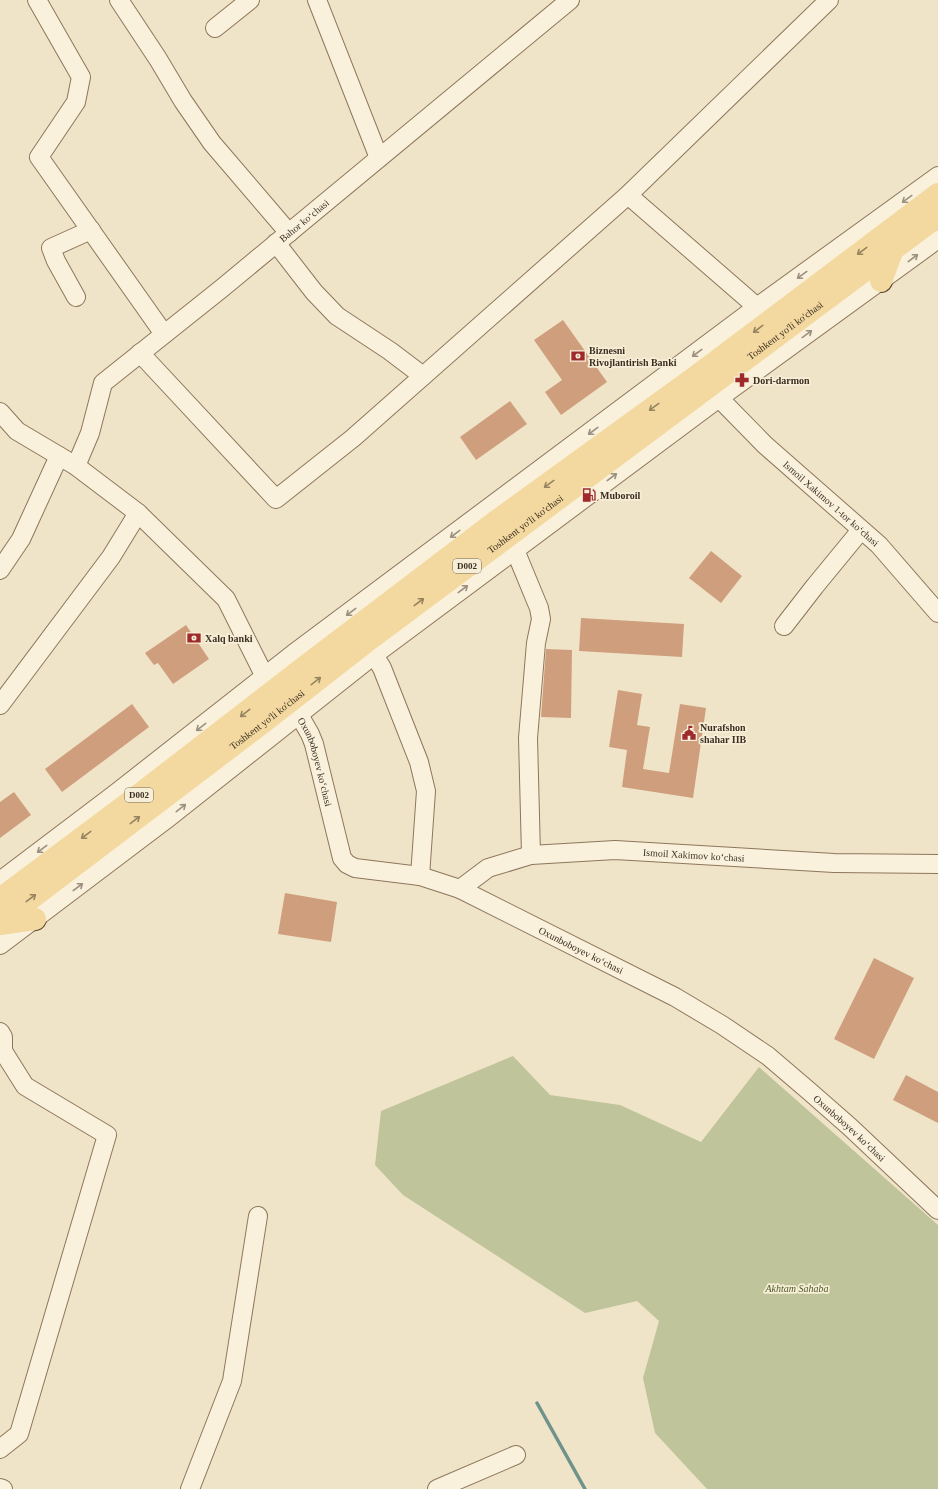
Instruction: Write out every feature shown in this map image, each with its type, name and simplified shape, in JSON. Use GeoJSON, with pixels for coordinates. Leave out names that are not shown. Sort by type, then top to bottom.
{"type":"FeatureCollection","features":[{"type":"Feature","properties":{"kind":"main road","name":"Toshkent yo'li ko'chasi"},"geometry":{"type":"LineString","coordinates":[[1,893],[282,696],[372,637],[889,241],[938,194]]}},
{"type":"Feature","properties":{"kind":"main road"},"geometry":{"type":"LineString","coordinates":[[881,281],[889,241],[891,210]]}},
{"type":"Feature","properties":{"kind":"main road","name":"Toshkent yo'li ko'chasi"},"geometry":{"type":"LineString","coordinates":[[0,923],[282,696],[491,517],[698,375],[889,241],[938,216]]}},
{"type":"Feature","properties":{"kind":"main road"},"geometry":{"type":"LineString","coordinates":[[0,923],[35,919]]}},
{"type":"Feature","properties":{"kind":"street"},"geometry":{"type":"LineString","coordinates":[[37,0],[81,77],[76,102],[39,157],[164,334]]}},
{"type":"Feature","properties":{"kind":"street"},"geometry":{"type":"LineString","coordinates":[[120,0],[183,101],[282,238],[314,292],[337,316],[390,351],[423,376]]}},
{"type":"Feature","properties":{"kind":"street"},"geometry":{"type":"LineString","coordinates":[[215,28],[250,0]]}},
{"type":"Feature","properties":{"kind":"street"},"geometry":{"type":"LineString","coordinates":[[317,0],[379,158]]}},
{"type":"Feature","properties":{"kind":"street","name":"Bahor ko‘chasi"},"geometry":{"type":"LineString","coordinates":[[76,466],[90,433],[103,383],[282,238],[570,0]]}},
{"type":"Feature","properties":{"kind":"street"},"geometry":{"type":"LineString","coordinates":[[140,353],[276,499],[353,438],[628,195],[829,0]]}},
{"type":"Feature","properties":{"kind":"street"},"geometry":{"type":"LineString","coordinates":[[491,517],[758,307],[938,176]]}},
{"type":"Feature","properties":{"kind":"street"},"geometry":{"type":"LineString","coordinates":[[628,195],[758,307]]}},
{"type":"Feature","properties":{"kind":"street"},"geometry":{"type":"LineString","coordinates":[[76,297],[56,261],[51,248],[91,230]]}},
{"type":"Feature","properties":{"kind":"street"},"geometry":{"type":"LineString","coordinates":[[0,945],[168,818],[282,696],[374,655],[719,398],[938,239]]}},
{"type":"Feature","properties":{"kind":"street","name":"Ismoil Xakimov 1-tor ko‘chasi"},"geometry":{"type":"LineString","coordinates":[[719,398],[765,445],[879,545],[938,613]]}},
{"type":"Feature","properties":{"kind":"street","name":"Oxunboboyev ko‘chasi"},"geometry":{"type":"LineString","coordinates":[[0,412],[17,431],[76,466],[138,513],[226,599],[282,696],[310,734],[314,744],[342,858],[347,864],[355,868],[420,876],[460,890],[675,997],[722,1025],[768,1056],[850,1127],[938,1210]]}},
{"type":"Feature","properties":{"kind":"street"},"geometry":{"type":"LineString","coordinates":[[0,570],[21,539],[59,456]]}},
{"type":"Feature","properties":{"kind":"street"},"geometry":{"type":"LineString","coordinates":[[0,705],[111,557],[138,513]]}},
{"type":"Feature","properties":{"kind":"street"},"geometry":{"type":"LineString","coordinates":[[784,626],[814,586],[861,530]]}},
{"type":"Feature","properties":{"kind":"street"},"geometry":{"type":"LineString","coordinates":[[515,550],[539,608],[541,619],[536,643],[528,738],[531,854]]}},
{"type":"Feature","properties":{"kind":"street"},"geometry":{"type":"LineString","coordinates":[[374,655],[382,668],[419,762],[426,791],[420,876]]}},
{"type":"Feature","properties":{"kind":"street","name":"Ismoil Xakimov ko‘chasi"},"geometry":{"type":"LineString","coordinates":[[460,890],[488,868],[531,854],[615,850],[834,863],[938,864]]}},
{"type":"Feature","properties":{"kind":"street"},"geometry":{"type":"LineString","coordinates":[[0,1032],[3,1037],[1,1052],[25,1086],[107,1135],[20,1434],[0,1449]]}},
{"type":"Feature","properties":{"kind":"street"},"geometry":{"type":"LineString","coordinates":[[190,1489],[232,1381],[258,1216]]}},
{"type":"Feature","properties":{"kind":"street"},"geometry":{"type":"LineString","coordinates":[[437,1489],[516,1455]]}},
{"type":"Feature","properties":{"kind":"green space","name":"Akhtam Sahaba"},"geometry":{"type":"Polygon","coordinates":[[[513,1056],[550,1095],[620,1105],[701,1142],[759,1067],[938,1225],[938,1489],[707,1489],[655,1433],[643,1378],[659,1321],[637,1301],[585,1313],[403,1195],[375,1165],[381,1111],[513,1056]]]}},
{"type":"Feature","properties":{"kind":"building"},"geometry":{"type":"Polygon","coordinates":[[[563,320],[607,382],[561,415],[545,392],[562,380],[534,340],[563,320]]]}},
{"type":"Feature","properties":{"kind":"building"},"geometry":{"type":"Polygon","coordinates":[[[510,401],[527,424],[476,460],[460,437],[510,401]]]}},
{"type":"Feature","properties":{"kind":"building"},"geometry":{"type":"Polygon","coordinates":[[[711,551],[742,576],[721,603],[689,578],[711,551]]]}},
{"type":"Feature","properties":{"kind":"building"},"geometry":{"type":"Polygon","coordinates":[[[581,618],[684,624],[682,657],[579,651],[581,618]]]}},
{"type":"Feature","properties":{"kind":"building"},"geometry":{"type":"Polygon","coordinates":[[[186,625],[209,659],[173,684],[158,663],[154,665],[145,653],[186,625]]]}},
{"type":"Feature","properties":{"kind":"building"},"geometry":{"type":"Polygon","coordinates":[[[546,649],[572,650],[571,718],[541,717],[546,649]]]}},
{"type":"Feature","properties":{"kind":"building"},"geometry":{"type":"Polygon","coordinates":[[[618,690],[642,694],[637,725],[650,727],[643,769],[669,773],[680,704],[706,708],[693,798],[622,787],[627,750],[609,747],[618,690]]]}},
{"type":"Feature","properties":{"kind":"building"},"geometry":{"type":"Polygon","coordinates":[[[132,704],[149,727],[62,792],[45,769],[132,704]]]}},
{"type":"Feature","properties":{"kind":"building"},"geometry":{"type":"Polygon","coordinates":[[[14,792],[31,815],[0,838],[0,802],[14,792]]]}},
{"type":"Feature","properties":{"kind":"building"},"geometry":{"type":"Polygon","coordinates":[[[285,893],[337,902],[331,942],[278,934],[285,893]]]}},
{"type":"Feature","properties":{"kind":"building"},"geometry":{"type":"Polygon","coordinates":[[[874,958],[914,978],[874,1059],[834,1039],[874,958]]]}},
{"type":"Feature","properties":{"kind":"building"},"geometry":{"type":"Polygon","coordinates":[[[906,1075],[938,1092],[938,1123],[893,1100],[906,1075]]]}},
{"type":"Feature","properties":{"kind":"waterway"},"geometry":{"type":"LineString","coordinates":[[537,1403],[585,1489]]}},
{"type":"Feature","properties":{"kind":"place","name":"Biznesni Rivojlantirish Banki"},"geometry":{"type":"Point","coordinates":[578,356]}},
{"type":"Feature","properties":{"kind":"place","name":"Dori-darmon"},"geometry":{"type":"Point","coordinates":[742,380]}},
{"type":"Feature","properties":{"kind":"place","name":"Muboroil"},"geometry":{"type":"Point","coordinates":[589,495]}},
{"type":"Feature","properties":{"kind":"place","name":"Xalq banki"},"geometry":{"type":"Point","coordinates":[194,638]}},
{"type":"Feature","properties":{"kind":"place","name":"Nurafshon shahar IIB"},"geometry":{"type":"Point","coordinates":[689,733]}}]}
